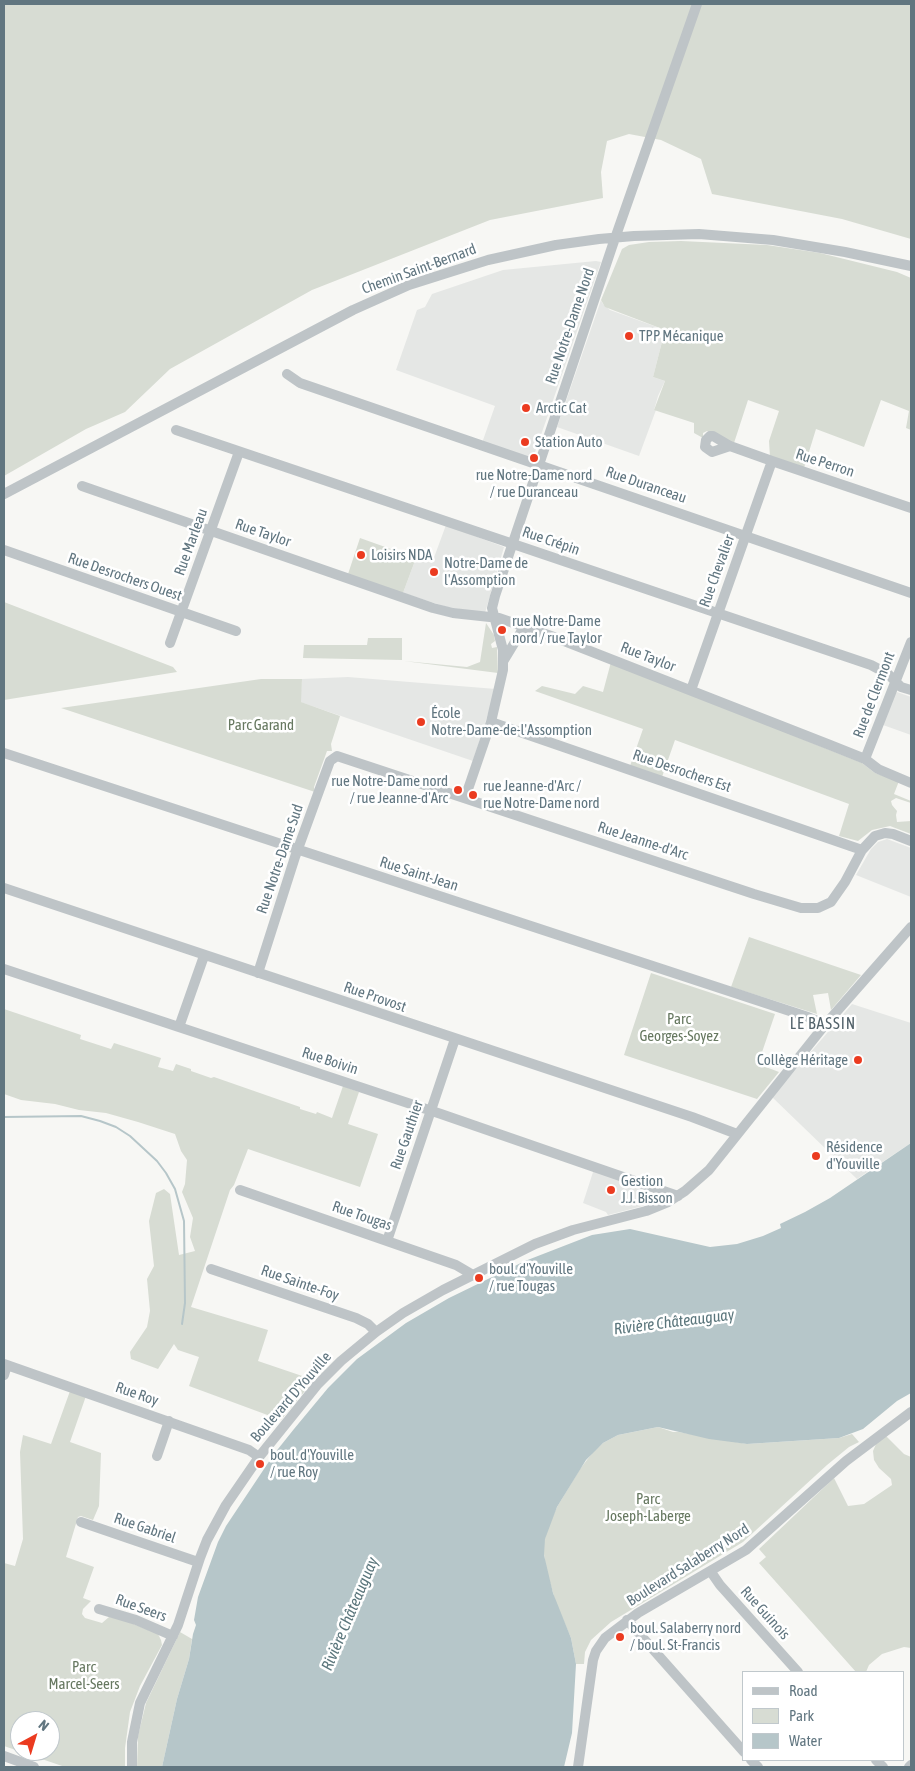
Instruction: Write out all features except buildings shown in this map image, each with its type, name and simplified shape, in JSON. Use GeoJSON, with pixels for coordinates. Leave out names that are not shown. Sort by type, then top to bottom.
{"type":"FeatureCollection","features":[{"type":"Feature","properties":{"kind":"street","name":"Rue Notre-Dame Nord"},"geometry":{"type":"LineString","coordinates":[[464,798],[491,722],[500,690],[504,660],[492,607],[615,238],[697,4]]}},
{"type":"Feature","properties":{"kind":"street","name":"Chemin Saint-Bernard"},"geometry":{"type":"LineString","coordinates":[[4,494],[338,317],[395,291],[444,273],[488,260],[556,245],[615,238],[683,234],[739,236],[823,248],[911,266]]}},
{"type":"Feature","properties":{"kind":"street","name":"Chemin Saint-Bernard"},"geometry":{"type":"LineString","coordinates":[[887,262],[911,271]]}},
{"type":"Feature","properties":{"kind":"street","name":"Rue Duranceau"},"geometry":{"type":"LineString","coordinates":[[287,374],[300,383],[911,594]]}},
{"type":"Feature","properties":{"kind":"street","name":"Rue Crépin"},"geometry":{"type":"LineString","coordinates":[[176,430],[871,665],[888,674],[901,687],[911,690]]}},
{"type":"Feature","properties":{"kind":"street","name":"Rue Perron"},"geometry":{"type":"LineString","coordinates":[[730,446],[911,508]]}},
{"type":"Feature","properties":{"kind":"street","name":"Rue Marleau"},"geometry":{"type":"LineString","coordinates":[[170,643],[239,452]]}},
{"type":"Feature","properties":{"kind":"street","name":"Rue Chevalier"},"geometry":{"type":"LineString","coordinates":[[691,690],[772,461]]}},
{"type":"Feature","properties":{"kind":"street","name":"Rue Taylor"},"geometry":{"type":"LineString","coordinates":[[82,486],[433,608],[453,613],[494,618],[524,627],[691,690],[865,759],[878,769],[911,783]]}},
{"type":"Feature","properties":{"kind":"street","name":"Rue Desrochers Ouest"},"geometry":{"type":"LineString","coordinates":[[4,550],[236,631]]}},
{"type":"Feature","properties":{"kind":"street","name":"Rue Notre-Dame Nord"},"geometry":{"type":"LineString","coordinates":[[504,660],[524,627]]}},
{"type":"Feature","properties":{"kind":"street","name":"Rue de Clermont"},"geometry":{"type":"LineString","coordinates":[[865,759],[911,642]]}},
{"type":"Feature","properties":{"kind":"street","name":"Rue Desrochers Est"},"geometry":{"type":"LineString","coordinates":[[491,722],[862,850]]}},
{"type":"Feature","properties":{"kind":"street","name":"Rue Saint-Jean"},"geometry":{"type":"LineString","coordinates":[[4,752],[800,1015],[820,1022],[824,1026]]}},
{"type":"Feature","properties":{"kind":"street","name":"Rue Jeanne-d'Arc"},"geometry":{"type":"LineString","coordinates":[[334,757],[344,758],[754,894],[802,908],[818,908],[831,902],[845,882],[862,850],[871,840],[881,834],[893,834],[911,841]]}},
{"type":"Feature","properties":{"kind":"street","name":"Rue Notre-Dame Sud"},"geometry":{"type":"LineString","coordinates":[[258,973],[298,850],[328,765],[334,757]]}},
{"type":"Feature","properties":{"kind":"street","name":"Rue Provost"},"geometry":{"type":"LineString","coordinates":[[4,888],[737,1134]]}},
{"type":"Feature","properties":{"kind":"street","name":"Boulevard D'Youville"},"geometry":{"type":"LineString","coordinates":[[132,1767],[132,1742],[140,1703],[173,1636],[207,1540],[221,1514],[259,1457],[317,1385],[376,1332],[420,1302],[528,1247],[566,1232],[638,1214],[678,1196],[709,1170],[824,1026],[911,927]]}},
{"type":"Feature","properties":{"kind":"street"},"geometry":{"type":"LineString","coordinates":[[179,1027],[204,956]]}},
{"type":"Feature","properties":{"kind":"street","name":"Rue Boivin"},"geometry":{"type":"LineString","coordinates":[[4,969],[431,1111],[678,1196]]}},
{"type":"Feature","properties":{"kind":"street","name":"Rue Gauthier"},"geometry":{"type":"LineString","coordinates":[[387,1241],[455,1039]]}},
{"type":"Feature","properties":{"kind":"street"},"geometry":{"type":"LineString","coordinates":[[646,1184],[655,1192],[657,1207]]}},
{"type":"Feature","properties":{"kind":"street","name":"Rue Tougas"},"geometry":{"type":"LineString","coordinates":[[240,1190],[456,1264],[473,1275]]}},
{"type":"Feature","properties":{"kind":"street","name":"Rue Sainte-Foy"},"geometry":{"type":"LineString","coordinates":[[211,1268],[356,1318],[368,1324],[376,1332]]}},
{"type":"Feature","properties":{"kind":"street","name":"Rue Roy"},"geometry":{"type":"LineString","coordinates":[[5,1368],[250,1450],[259,1457]]}},
{"type":"Feature","properties":{"kind":"street","name":"Boulevard Salaberry Nord"},"geometry":{"type":"LineString","coordinates":[[578,1767],[594,1655],[605,1638],[627,1620],[746,1550],[837,1468],[911,1412]]}},
{"type":"Feature","properties":{"kind":"street"},"geometry":{"type":"LineString","coordinates":[[157,1456],[169,1422]]}},
{"type":"Feature","properties":{"kind":"street","name":"Rue Gabriel"},"geometry":{"type":"LineString","coordinates":[[81,1522],[198,1562]]}},
{"type":"Feature","properties":{"kind":"street","name":"Rue Guinois"},"geometry":{"type":"LineString","coordinates":[[711,1572],[720,1585],[797,1671]]}},
{"type":"Feature","properties":{"kind":"street","name":"Rue Seers"},"geometry":{"type":"LineString","coordinates":[[99,1609],[136,1620],[173,1636]]}},
{"type":"Feature","properties":{"kind":"street"},"geometry":{"type":"LineString","coordinates":[[627,1620],[742,1750]]}},
{"type":"Feature","properties":{"kind":"street"},"geometry":{"type":"LineString","coordinates":[[4,1756],[34,1767]]}},
{"type":"Feature","properties":{"kind":"shaded area"},"geometry":{"type":"Polygon","coordinates":[[[601,262],[533,458],[531,459],[482,443],[495,406],[396,370],[417,310],[425,307],[432,294],[503,270],[601,262]]]}},
{"type":"Feature","properties":{"kind":"shaded area"},"geometry":{"type":"Polygon","coordinates":[[[601,300],[610,310],[665,330],[653,377],[665,381],[658,396],[654,410],[656,410],[639,456],[557,427],[601,300]]]}},
{"type":"Feature","properties":{"kind":"shaded area"},"geometry":{"type":"Polygon","coordinates":[[[446,525],[504,547],[485,613],[447,607],[403,593],[416,558],[432,563],[446,525]]]}},
{"type":"Feature","properties":{"kind":"shaded area","name":"École Notre-Dame-de-l'Assomption"},"geometry":{"type":"Polygon","coordinates":[[[348,677],[496,689],[473,761],[300,702],[302,679],[348,677]]]}},
{"type":"Feature","properties":{"kind":"shaded area"},"geometry":{"type":"Polygon","coordinates":[[[897,692],[911,697],[911,735],[883,725],[897,692]]]}},
{"type":"Feature","properties":{"kind":"shaded area"},"geometry":{"type":"Polygon","coordinates":[[[887,839],[911,848],[911,897],[856,875],[871,849],[878,842],[887,839]]]}},
{"type":"Feature","properties":{"kind":"shaded area","name":"Collège Héritage"},"geometry":{"type":"Polygon","coordinates":[[[852,1004],[911,1023],[911,1143],[857,1179],[772,1097],[852,1004]]]}},
{"type":"Feature","properties":{"kind":"shaded area"},"geometry":{"type":"Polygon","coordinates":[[[594,1169],[645,1188],[644,1190],[649,1193],[651,1200],[643,1206],[608,1215],[606,1212],[583,1203],[594,1169]]]}},
{"type":"Feature","properties":{"kind":"green space"},"geometry":{"type":"Polygon","coordinates":[[[4,4],[911,4],[911,239],[842,219],[712,194],[701,159],[661,140],[629,134],[607,141],[601,172],[603,198],[490,220],[312,290],[170,369],[125,412],[86,429],[4,476],[4,4]]]}},
{"type":"Feature","properties":{"kind":"green space"},"geometry":{"type":"Polygon","coordinates":[[[681,241],[767,245],[820,253],[897,272],[911,278],[911,430],[906,428],[909,411],[881,400],[864,447],[816,429],[804,468],[770,457],[769,441],[779,411],[748,400],[734,443],[707,431],[703,433],[703,438],[694,433],[694,423],[654,410],[665,381],[653,377],[665,330],[605,307],[601,300],[622,249],[629,245],[649,242],[681,241]]]}},
{"type":"Feature","properties":{"kind":"green space"},"geometry":{"type":"Polygon","coordinates":[[[360,538],[416,558],[403,593],[348,574],[360,538]]]}},
{"type":"Feature","properties":{"kind":"green space"},"geometry":{"type":"Polygon","coordinates":[[[4,602],[173,667],[177,672],[4,700],[4,602]]]}},
{"type":"Feature","properties":{"kind":"green space"},"geometry":{"type":"Polygon","coordinates":[[[486,623],[494,635],[495,641],[491,644],[492,648],[497,647],[498,673],[404,661],[467,667],[480,662],[486,623]]]}},
{"type":"Feature","properties":{"kind":"green space"},"geometry":{"type":"Polygon","coordinates":[[[368,638],[402,638],[402,660],[303,658],[304,645],[367,645],[368,638]]]}},
{"type":"Feature","properties":{"kind":"green space"},"geometry":{"type":"Polygon","coordinates":[[[611,662],[862,763],[875,773],[899,781],[894,794],[911,801],[911,803],[896,798],[891,801],[897,811],[897,822],[911,821],[911,834],[890,826],[872,830],[858,841],[839,836],[849,804],[675,740],[662,777],[630,766],[643,729],[535,691],[542,686],[575,694],[583,686],[603,692],[611,662]]]}},
{"type":"Feature","properties":{"kind":"green space","name":"Parc Garand"},"geometry":{"type":"Polygon","coordinates":[[[261,679],[302,679],[301,702],[340,716],[331,744],[332,751],[327,751],[314,787],[315,792],[61,708],[261,679]]]}},
{"type":"Feature","properties":{"kind":"green space","name":"Parc Georges-Soyez"},"geometry":{"type":"Polygon","coordinates":[[[749,937],[861,975],[831,1010],[828,993],[813,995],[817,1014],[731,987],[749,937]]]}},
{"type":"Feature","properties":{"kind":"green space","name":"Parc Georges-Soyez"},"geometry":{"type":"Polygon","coordinates":[[[651,973],[775,1014],[758,1064],[779,1072],[757,1099],[624,1055],[651,973]]]}},
{"type":"Feature","properties":{"kind":"green space"},"geometry":{"type":"Polygon","coordinates":[[[4,1009],[81,1035],[80,1039],[111,1049],[114,1043],[161,1058],[158,1067],[173,1071],[176,1064],[211,1078],[214,1077],[300,1107],[300,1109],[316,1114],[317,1112],[332,1118],[343,1086],[359,1092],[348,1124],[378,1134],[360,1187],[248,1149],[234,1185],[230,1190],[191,1307],[268,1330],[258,1361],[314,1380],[281,1420],[189,1386],[199,1357],[178,1350],[174,1344],[158,1369],[131,1359],[130,1352],[147,1327],[150,1311],[147,1279],[154,1266],[149,1221],[156,1193],[164,1189],[170,1194],[179,1255],[195,1251],[190,1237],[193,1218],[182,1192],[185,1184],[187,1160],[181,1151],[175,1134],[106,1113],[21,1100],[4,1094],[4,1009]]]}},
{"type":"Feature","properties":{"kind":"green space"},"geometry":{"type":"Polygon","coordinates":[[[70,1391],[86,1396],[70,1442],[101,1453],[99,1506],[93,1520],[81,1516],[78,1517],[66,1557],[94,1567],[83,1598],[91,1601],[83,1609],[82,1614],[85,1618],[102,1623],[109,1617],[119,1618],[158,1634],[162,1645],[140,1686],[130,1712],[125,1748],[125,1767],[65,1767],[48,1761],[60,1761],[60,1711],[10,1711],[10,1748],[4,1746],[4,1563],[15,1566],[23,1539],[20,1452],[23,1435],[51,1444],[70,1391]]]}},
{"type":"Feature","properties":{"kind":"green space","name":"Parc Joseph-Laberge"},"geometry":{"type":"Polygon","coordinates":[[[658,1427],[673,1432],[747,1444],[839,1438],[852,1434],[859,1442],[849,1447],[827,1465],[743,1542],[611,1622],[591,1640],[585,1652],[584,1664],[576,1664],[571,1638],[556,1603],[546,1569],[543,1547],[547,1529],[557,1507],[580,1469],[593,1452],[603,1443],[618,1435],[658,1427]]]}},
{"type":"Feature","properties":{"kind":"green space"},"geometry":{"type":"Polygon","coordinates":[[[886,1436],[904,1454],[911,1457],[911,1648],[904,1647],[882,1654],[869,1665],[866,1671],[855,1671],[759,1563],[766,1557],[759,1549],[834,1478],[848,1506],[864,1504],[892,1485],[891,1479],[879,1468],[874,1460],[873,1451],[876,1444],[886,1436]]]}},
{"type":"Feature","properties":{"kind":"green space","name":"Parc Marcel-Seers"},"geometry":{"type":"Polygon","coordinates":[[[180,1632],[192,1639],[189,1659],[177,1699],[162,1767],[137,1767],[138,1736],[146,1703],[180,1632]]]}},
{"type":"Feature","properties":{"kind":"water","name":"Rivière Châteauguay"},"geometry":{"type":"Polygon","coordinates":[[[911,1143],[911,1393],[897,1401],[863,1429],[839,1438],[747,1444],[709,1439],[658,1427],[618,1435],[603,1443],[586,1460],[557,1507],[545,1539],[544,1555],[553,1593],[571,1638],[576,1664],[572,1733],[564,1767],[162,1767],[177,1699],[189,1659],[196,1625],[194,1620],[198,1597],[218,1542],[226,1526],[274,1454],[328,1388],[357,1359],[406,1323],[449,1298],[525,1261],[592,1235],[630,1229],[710,1247],[737,1244],[763,1236],[781,1228],[780,1224],[830,1198],[911,1143]]]}},
{"type":"Feature","properties":{"kind":"waterway"},"geometry":{"type":"LineString","coordinates":[[4,1117],[81,1116],[100,1121],[116,1127],[130,1136],[157,1161],[175,1189],[184,1221],[185,1303],[182,1324]]}},
{"type":"Feature","properties":{"kind":"place","name":"TPP Mécanique"},"geometry":{"type":"Point","coordinates":[629,336]}},
{"type":"Feature","properties":{"kind":"place","name":"Arctic Cat"},"geometry":{"type":"Point","coordinates":[526,408]}},
{"type":"Feature","properties":{"kind":"place","name":"Station Auto"},"geometry":{"type":"Point","coordinates":[525,442]}},
{"type":"Feature","properties":{"kind":"place","name":"rue Notre-Dame nord / rue Duranceau"},"geometry":{"type":"Point","coordinates":[534,458]}},
{"type":"Feature","properties":{"kind":"place","name":"Loisirs NDA"},"geometry":{"type":"Point","coordinates":[361,555]}},
{"type":"Feature","properties":{"kind":"place","name":"Notre-Dame de l'Assomption"},"geometry":{"type":"Point","coordinates":[434,572]}},
{"type":"Feature","properties":{"kind":"place","name":"rue Notre-Dame nord / rue Taylor"},"geometry":{"type":"Point","coordinates":[502,630]}},
{"type":"Feature","properties":{"kind":"place","name":"École Notre-Dame-de-l'Assomption"},"geometry":{"type":"Point","coordinates":[421,722]}},
{"type":"Feature","properties":{"kind":"place","name":"rue Notre-Dame nord / rue Jeanne-d'Arc"},"geometry":{"type":"Point","coordinates":[458,790]}},
{"type":"Feature","properties":{"kind":"place","name":"rue Jeanne-d'Arc / rue Notre-Dame nord"},"geometry":{"type":"Point","coordinates":[473,795]}},
{"type":"Feature","properties":{"kind":"place","name":"Collège Héritage"},"geometry":{"type":"Point","coordinates":[858,1060]}},
{"type":"Feature","properties":{"kind":"place","name":"Résidence d'Youville"},"geometry":{"type":"Point","coordinates":[816,1156]}},
{"type":"Feature","properties":{"kind":"place","name":"Gestion J.J. Bisson"},"geometry":{"type":"Point","coordinates":[611,1190]}},
{"type":"Feature","properties":{"kind":"place","name":"boul. d'Youville / rue Tougas"},"geometry":{"type":"Point","coordinates":[479,1278]}},
{"type":"Feature","properties":{"kind":"place","name":"boul. d'Youville / rue Roy"},"geometry":{"type":"Point","coordinates":[260,1464]}},
{"type":"Feature","properties":{"kind":"place","name":"boul. Salaberry nord / boul. St-Francis"},"geometry":{"type":"Point","coordinates":[620,1637]}},
{"type":"Feature","properties":{"kind":"district","name":"LE BASSIN"},"geometry":{"type":"Point","coordinates":[823,1024]}}]}
